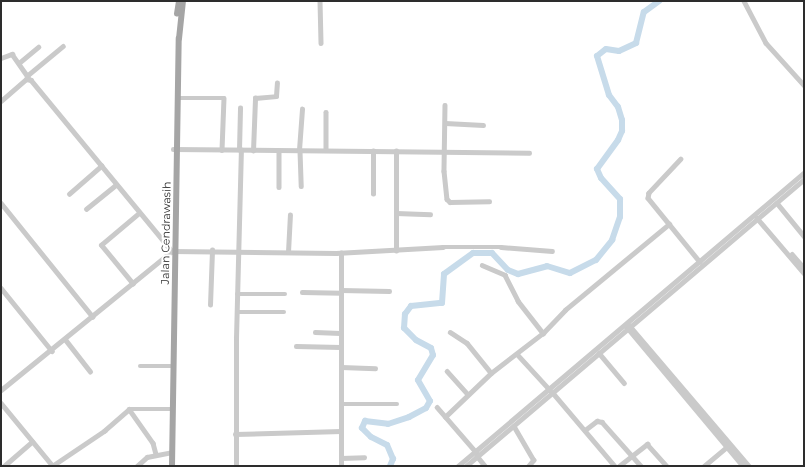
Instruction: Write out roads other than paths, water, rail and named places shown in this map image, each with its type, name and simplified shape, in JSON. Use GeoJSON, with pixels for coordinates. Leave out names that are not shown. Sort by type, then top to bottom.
{"type":"FeatureCollection","features":[{"type":"Feature","properties":{"kind":"main road","name":"Jalan Cendrawasih"},"geometry":{"type":"LineString","coordinates":[[171,466],[173,251],[178,1]]}},
{"type":"Feature","properties":{"kind":"main road","name":"Jalan Cendrawasih"},"geometry":{"type":"LineString","coordinates":[[175,150],[183,1]]}},
{"type":"Feature","properties":{"kind":"main road","name":"Jalan Cendrawasih"},"geometry":{"type":"LineString","coordinates":[[171,419],[172,366]]}},
{"type":"Feature","properties":{"kind":"street"},"geometry":{"type":"LineString","coordinates":[[320,1],[320,43]]}},
{"type":"Feature","properties":{"kind":"street"},"geometry":{"type":"LineString","coordinates":[[744,1],[760,34],[804,85]]}},
{"type":"Feature","properties":{"kind":"street"},"geometry":{"type":"LineString","coordinates":[[2,97],[28,77],[63,46]]}},
{"type":"Feature","properties":{"kind":"street"},"geometry":{"type":"LineString","coordinates":[[19,63],[38,47]]}},
{"type":"Feature","properties":{"kind":"street"},"geometry":{"type":"LineString","coordinates":[[1,58],[11,54],[139,213],[173,251]]}},
{"type":"Feature","properties":{"kind":"street"},"geometry":{"type":"LineString","coordinates":[[253,151],[255,98],[276,96],[277,83]]}},
{"type":"Feature","properties":{"kind":"street"},"geometry":{"type":"LineString","coordinates":[[178,98],[224,97],[222,150]]}},
{"type":"Feature","properties":{"kind":"street"},"geometry":{"type":"LineString","coordinates":[[445,105],[444,150],[447,200],[489,201]]}},
{"type":"Feature","properties":{"kind":"street"},"geometry":{"type":"LineString","coordinates":[[236,466],[236,312],[240,108]]}},
{"type":"Feature","properties":{"kind":"street"},"geometry":{"type":"LineString","coordinates":[[301,186],[300,150],[302,109]]}},
{"type":"Feature","properties":{"kind":"street"},"geometry":{"type":"LineString","coordinates":[[326,112],[326,150]]}},
{"type":"Feature","properties":{"kind":"street"},"geometry":{"type":"LineString","coordinates":[[445,123],[483,124]]}},
{"type":"Feature","properties":{"kind":"street"},"geometry":{"type":"LineString","coordinates":[[175,150],[444,150],[529,153]]}},
{"type":"Feature","properties":{"kind":"street"},"geometry":{"type":"LineString","coordinates":[[279,151],[279,187]]}},
{"type":"Feature","properties":{"kind":"street"},"geometry":{"type":"LineString","coordinates":[[373,151],[373,194]]}},
{"type":"Feature","properties":{"kind":"street"},"geometry":{"type":"LineString","coordinates":[[396,151],[396,251]]}},
{"type":"Feature","properties":{"kind":"street"},"geometry":{"type":"LineString","coordinates":[[681,159],[648,196],[700,262]]}},
{"type":"Feature","properties":{"kind":"street"},"geometry":{"type":"LineString","coordinates":[[69,194],[101,166]]}},
{"type":"Feature","properties":{"kind":"street"},"geometry":{"type":"LineString","coordinates":[[466,466],[476,454],[599,353],[700,262],[777,203],[804,175]]}},
{"type":"Feature","properties":{"kind":"street"},"geometry":{"type":"LineString","coordinates":[[458,466],[514,426],[628,326],[758,217],[804,175]]}},
{"type":"Feature","properties":{"kind":"street"},"geometry":{"type":"LineString","coordinates":[[86,209],[116,185]]}},
{"type":"Feature","properties":{"kind":"street"},"geometry":{"type":"LineString","coordinates":[[1,203],[93,317]]}},
{"type":"Feature","properties":{"kind":"street"},"geometry":{"type":"LineString","coordinates":[[777,203],[804,236]]}},
{"type":"Feature","properties":{"kind":"street"},"geometry":{"type":"LineString","coordinates":[[133,284],[101,245],[139,213]]}},
{"type":"Feature","properties":{"kind":"street"},"geometry":{"type":"LineString","coordinates":[[396,213],[430,214]]}},
{"type":"Feature","properties":{"kind":"street"},"geometry":{"type":"LineString","coordinates":[[288,252],[290,216]]}},
{"type":"Feature","properties":{"kind":"street"},"geometry":{"type":"LineString","coordinates":[[758,217],[804,268]]}},
{"type":"Feature","properties":{"kind":"street"},"geometry":{"type":"LineString","coordinates":[[758,217],[804,273]]}},
{"type":"Feature","properties":{"kind":"street"},"geometry":{"type":"LineString","coordinates":[[445,417],[491,373],[543,333],[566,310],[669,224]]}},
{"type":"Feature","properties":{"kind":"street"},"geometry":{"type":"LineString","coordinates":[[1,390],[52,351],[173,251],[212,250],[341,252],[396,251],[443,247],[501,247],[552,251]]}},
{"type":"Feature","properties":{"kind":"street"},"geometry":{"type":"LineString","coordinates":[[210,305],[212,250]]}},
{"type":"Feature","properties":{"kind":"street"},"geometry":{"type":"LineString","coordinates":[[341,252],[341,466]]}},
{"type":"Feature","properties":{"kind":"street"},"geometry":{"type":"LineString","coordinates":[[482,265],[505,275],[518,301],[543,333]]}},
{"type":"Feature","properties":{"kind":"street"},"geometry":{"type":"LineString","coordinates":[[1,288],[52,351]]}},
{"type":"Feature","properties":{"kind":"street"},"geometry":{"type":"LineString","coordinates":[[302,292],[389,291]]}},
{"type":"Feature","properties":{"kind":"street"},"geometry":{"type":"LineString","coordinates":[[237,294],[284,294]]}},
{"type":"Feature","properties":{"kind":"street"},"geometry":{"type":"LineString","coordinates":[[236,312],[284,312]]}},
{"type":"Feature","properties":{"kind":"street"},"geometry":{"type":"LineString","coordinates":[[628,326],[743,466]]}},
{"type":"Feature","properties":{"kind":"street"},"geometry":{"type":"LineString","coordinates":[[628,326],[749,466]]}},
{"type":"Feature","properties":{"kind":"street"},"geometry":{"type":"LineString","coordinates":[[315,332],[340,333]]}},
{"type":"Feature","properties":{"kind":"street"},"geometry":{"type":"LineString","coordinates":[[450,332],[467,343],[491,373]]}},
{"type":"Feature","properties":{"kind":"street"},"geometry":{"type":"LineString","coordinates":[[65,339],[90,371]]}},
{"type":"Feature","properties":{"kind":"street"},"geometry":{"type":"LineString","coordinates":[[296,346],[340,347]]}},
{"type":"Feature","properties":{"kind":"street"},"geometry":{"type":"LineString","coordinates":[[599,353],[624,384]]}},
{"type":"Feature","properties":{"kind":"street"},"geometry":{"type":"LineString","coordinates":[[517,354],[615,466]]}},
{"type":"Feature","properties":{"kind":"street"},"geometry":{"type":"LineString","coordinates":[[140,366],[172,366]]}},
{"type":"Feature","properties":{"kind":"street"},"geometry":{"type":"LineString","coordinates":[[341,367],[375,368]]}},
{"type":"Feature","properties":{"kind":"street"},"geometry":{"type":"LineString","coordinates":[[447,371],[468,394]]}},
{"type":"Feature","properties":{"kind":"street"},"geometry":{"type":"LineString","coordinates":[[1,403],[52,466],[104,431],[129,409],[170,409]]}},
{"type":"Feature","properties":{"kind":"street"},"geometry":{"type":"LineString","coordinates":[[340,404],[397,404]]}},
{"type":"Feature","properties":{"kind":"street"},"geometry":{"type":"LineString","coordinates":[[437,407],[485,466]]}},
{"type":"Feature","properties":{"kind":"street"},"geometry":{"type":"LineString","coordinates":[[129,409],[153,443],[156,454]]}},
{"type":"Feature","properties":{"kind":"street"},"geometry":{"type":"LineString","coordinates":[[585,430],[597,421],[602,422],[641,466]]}},
{"type":"Feature","properties":{"kind":"street"},"geometry":{"type":"LineString","coordinates":[[514,426],[534,460],[529,466]]}},
{"type":"Feature","properties":{"kind":"street"},"geometry":{"type":"LineString","coordinates":[[235,434],[341,431]]}},
{"type":"Feature","properties":{"kind":"street"},"geometry":{"type":"LineString","coordinates":[[4,466],[32,442]]}},
{"type":"Feature","properties":{"kind":"street"},"geometry":{"type":"LineString","coordinates":[[619,466],[648,444],[667,466]]}},
{"type":"Feature","properties":{"kind":"street"},"geometry":{"type":"LineString","coordinates":[[704,466],[727,447]]}},
{"type":"Feature","properties":{"kind":"street"},"geometry":{"type":"LineString","coordinates":[[137,466],[147,457],[171,452]]}},
{"type":"Feature","properties":{"kind":"street"},"geometry":{"type":"LineString","coordinates":[[341,458],[364,457]]}},
{"type":"Feature","properties":{"kind":"waterway"},"geometry":{"type":"LineString","coordinates":[[390,466],[393,459],[387,445],[371,437],[362,428],[365,421],[388,424],[409,417],[426,408],[430,401],[418,380],[433,355],[431,348],[416,340],[404,328],[405,314],[411,306],[442,303],[444,274],[473,253],[492,253],[508,270],[518,274],[547,266],[570,273],[596,260],[612,240],[620,217],[620,199],[601,178],[597,169],[618,140],[622,131],[622,120],[618,107],[609,95],[597,56],[606,49],[619,51],[636,43],[644,12],[659,1]]}}]}
